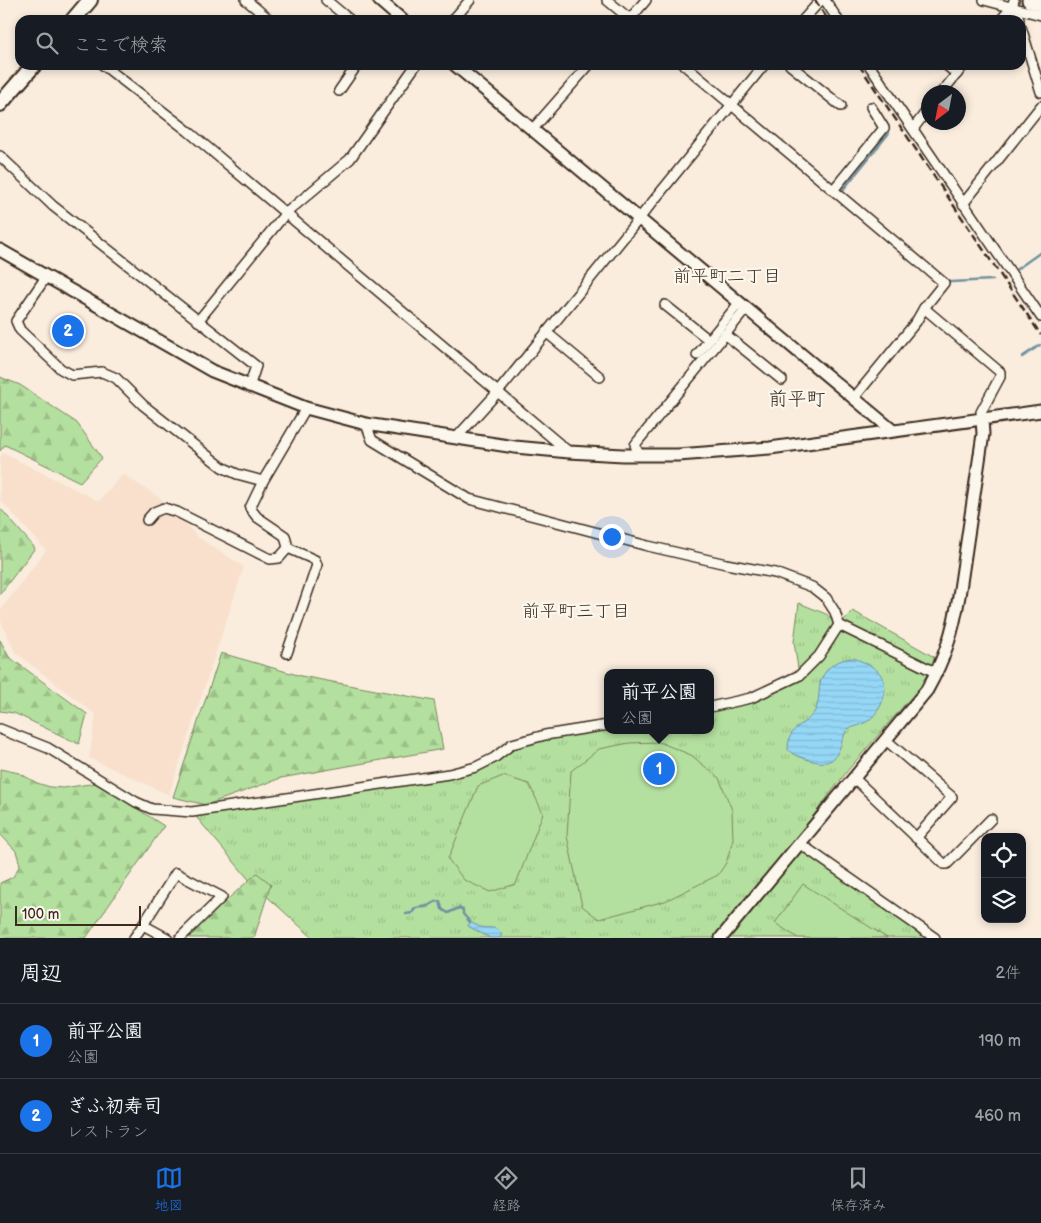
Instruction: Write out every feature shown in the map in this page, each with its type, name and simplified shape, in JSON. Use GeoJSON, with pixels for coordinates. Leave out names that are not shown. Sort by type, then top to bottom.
{"type":"FeatureCollection","features":[{"type":"Feature","properties":{"kind":"highway"},"geometry":{"type":"LineString","coordinates":[[1030,0],[1041,3]]}},
{"type":"Feature","properties":{"kind":"main road"},"geometry":{"type":"LineString","coordinates":[[78,15],[90,0]]}},
{"type":"Feature","properties":{"kind":"main road"},"geometry":{"type":"LineString","coordinates":[[0,104],[30,70]]}},
{"type":"Feature","properties":{"kind":"street"},"geometry":{"type":"LineString","coordinates":[[246,0],[264,15]]}},
{"type":"Feature","properties":{"kind":"street"},"geometry":{"type":"LineString","coordinates":[[326,0],[344,15]]}},
{"type":"Feature","properties":{"kind":"street"},"geometry":{"type":"LineString","coordinates":[[379,0],[396,15]]}},
{"type":"Feature","properties":{"kind":"street"},"geometry":{"type":"LineString","coordinates":[[457,15],[470,0]]}},
{"type":"Feature","properties":{"kind":"street"},"geometry":{"type":"LineString","coordinates":[[606,0],[624,15]]}},
{"type":"Feature","properties":{"kind":"street"},"geometry":{"type":"LineString","coordinates":[[634,15],[646,0]]}},
{"type":"Feature","properties":{"kind":"street"},"geometry":{"type":"LineString","coordinates":[[808,15],[823,0],[834,15]]}},
{"type":"Feature","properties":{"kind":"street"},"geometry":{"type":"LineString","coordinates":[[984,0],[1014,4],[1041,15]]}},
{"type":"Feature","properties":{"kind":"street"},"geometry":{"type":"LineString","coordinates":[[1005,15],[1014,4]]}},
{"type":"Feature","properties":{"kind":"street"},"geometry":{"type":"LineString","coordinates":[[1026,43],[1041,92]]}},
{"type":"Feature","properties":{"kind":"street"},"geometry":{"type":"LineString","coordinates":[[109,70],[188,131],[569,452]]}},
{"type":"Feature","properties":{"kind":"street"},"geometry":{"type":"LineString","coordinates":[[339,91],[353,70]]}},
{"type":"Feature","properties":{"kind":"street"},"geometry":{"type":"LineString","coordinates":[[198,320],[286,214],[350,159],[409,70]]}},
{"type":"Feature","properties":{"kind":"street"},"geometry":{"type":"LineString","coordinates":[[461,70],[892,430]]}},
{"type":"Feature","properties":{"kind":"street"},"geometry":{"type":"LineString","coordinates":[[532,130],[585,70]]}},
{"type":"Feature","properties":{"kind":"street"},"geometry":{"type":"LineString","coordinates":[[690,70],[944,283],[924,308],[916,322],[854,398]]}},
{"type":"Feature","properties":{"kind":"street"},"geometry":{"type":"LineString","coordinates":[[456,438],[498,392],[760,70]]}},
{"type":"Feature","properties":{"kind":"street"},"geometry":{"type":"LineString","coordinates":[[796,70],[841,106]]}},
{"type":"Feature","properties":{"kind":"street"},"geometry":{"type":"LineString","coordinates":[[872,70],[1041,317]]}},
{"type":"Feature","properties":{"kind":"street"},"geometry":{"type":"LineString","coordinates":[[952,70],[957,74]]}},
{"type":"Feature","properties":{"kind":"street"},"geometry":{"type":"LineString","coordinates":[[948,85],[960,70]]}},
{"type":"Feature","properties":{"kind":"street"},"geometry":{"type":"LineString","coordinates":[[963,204],[1041,106]]}},
{"type":"Feature","properties":{"kind":"street"},"geometry":{"type":"LineString","coordinates":[[834,189],[884,128],[871,107]]}},
{"type":"Feature","properties":{"kind":"street"},"geometry":{"type":"LineString","coordinates":[[913,128],[921,118]]}},
{"type":"Feature","properties":{"kind":"street"},"geometry":{"type":"LineString","coordinates":[[0,156],[53,206],[256,366],[249,387]]}},
{"type":"Feature","properties":{"kind":"street"},"geometry":{"type":"LineString","coordinates":[[0,250],[184,356],[249,387],[306,408],[366,424],[456,438],[516,447],[569,452],[678,455],[761,449],[1041,411]]}},
{"type":"Feature","properties":{"kind":"street"},"geometry":{"type":"LineString","coordinates":[[46,276],[16,321],[20,330],[62,369],[72,375],[102,372],[116,378],[143,405],[222,467],[263,481]]}},
{"type":"Feature","properties":{"kind":"street"},"geometry":{"type":"LineString","coordinates":[[666,305],[709,340]]}},
{"type":"Feature","properties":{"kind":"street"},"geometry":{"type":"LineString","coordinates":[[638,455],[635,445],[725,334],[743,306]]}},
{"type":"Feature","properties":{"kind":"street"},"geometry":{"type":"LineString","coordinates":[[697,355],[709,340],[743,306]]}},
{"type":"Feature","properties":{"kind":"street"},"geometry":{"type":"LineString","coordinates":[[721,938],[927,690],[946,652],[958,605],[983,434],[981,412],[1000,377],[1000,372],[924,308]]}},
{"type":"Feature","properties":{"kind":"street"},"geometry":{"type":"LineString","coordinates":[[546,332],[600,377]]}},
{"type":"Feature","properties":{"kind":"street"},"geometry":{"type":"LineString","coordinates":[[725,334],[782,380]]}},
{"type":"Feature","properties":{"kind":"street"},"geometry":{"type":"LineString","coordinates":[[288,548],[285,536],[252,513],[250,508],[263,481],[306,408]]}},
{"type":"Feature","properties":{"kind":"street"},"geometry":{"type":"LineString","coordinates":[[366,424],[372,440],[469,498],[658,548],[775,573],[812,587],[826,598],[835,612],[839,625],[937,673]]}},
{"type":"Feature","properties":{"kind":"street"},"geometry":{"type":"LineString","coordinates":[[148,520],[154,512],[164,508],[177,512],[270,559],[279,558],[288,548]]}},
{"type":"Feature","properties":{"kind":"street"},"geometry":{"type":"LineString","coordinates":[[287,654],[317,565],[315,560],[288,548]]}},
{"type":"Feature","properties":{"kind":"street"},"geometry":{"type":"LineString","coordinates":[[714,706],[750,698],[800,675],[819,656],[839,625]]}},
{"type":"Feature","properties":{"kind":"street"},"geometry":{"type":"LineString","coordinates":[[0,729],[48,748],[136,802],[152,809],[192,812],[449,774],[476,767],[494,758],[512,744],[546,735],[604,726]]}},
{"type":"Feature","properties":{"kind":"street"},"geometry":{"type":"LineString","coordinates":[[886,740],[952,797],[916,838]]}},
{"type":"Feature","properties":{"kind":"street"},"geometry":{"type":"LineString","coordinates":[[854,778],[944,864],[947,864],[991,818]]}},
{"type":"Feature","properties":{"kind":"street"},"geometry":{"type":"LineString","coordinates":[[799,843],[935,938]]}},
{"type":"Feature","properties":{"kind":"street"},"geometry":{"type":"LineString","coordinates":[[134,938],[176,873],[222,896],[180,938]]}},
{"type":"Feature","properties":{"kind":"street"},"geometry":{"type":"LineString","coordinates":[[143,924],[167,938]]}},
{"type":"Feature","properties":{"kind":"shaded area"},"geometry":{"type":"Polygon","coordinates":[[[3,453],[99,501],[123,474],[160,498],[199,538],[244,567],[169,795],[89,758],[96,715],[15,652],[0,620],[0,611],[46,550],[0,500],[0,457],[3,453]]]}},
{"type":"Feature","properties":{"kind":"green space"},"geometry":{"type":"Polygon","coordinates":[[[0,377],[20,385],[77,423],[102,458],[80,482],[5,445],[0,451],[0,377]]]}},
{"type":"Feature","properties":{"kind":"green space"},"geometry":{"type":"Polygon","coordinates":[[[0,508],[35,548],[0,594],[0,508]]]}},
{"type":"Feature","properties":{"kind":"green space"},"geometry":{"type":"Polygon","coordinates":[[[799,603],[826,614],[839,625],[853,611],[936,658],[920,687],[848,770],[792,844],[933,938],[313,938],[251,882],[192,812],[476,767],[512,744],[604,726],[604,734],[714,734],[714,706],[751,698],[799,675],[794,642],[799,603]]]}},
{"type":"Feature","properties":{"kind":"green space"},"geometry":{"type":"Polygon","coordinates":[[[0,640],[9,657],[87,714],[79,744],[14,713],[0,711],[0,640]]]}},
{"type":"Feature","properties":{"kind":"green space"},"geometry":{"type":"Polygon","coordinates":[[[221,653],[301,676],[434,701],[443,749],[281,778],[206,805],[173,797],[221,653]]]}},
{"type":"Feature","properties":{"kind":"green space"},"geometry":{"type":"Polygon","coordinates":[[[659,742],[691,755],[719,778],[732,810],[733,840],[726,863],[718,875],[665,901],[599,919],[582,906],[567,836],[571,771],[599,749],[629,743],[659,742]]]}},
{"type":"Feature","properties":{"kind":"green space"},"geometry":{"type":"Polygon","coordinates":[[[0,769],[19,773],[37,783],[50,787],[63,788],[97,783],[164,826],[86,938],[0,938],[0,883],[13,877],[20,865],[16,851],[0,834],[0,769]]]}},
{"type":"Feature","properties":{"kind":"green space"},"geometry":{"type":"Polygon","coordinates":[[[503,776],[529,784],[543,813],[516,884],[490,892],[464,880],[448,859],[478,786],[503,776]]]}},
{"type":"Feature","properties":{"kind":"green space"},"geometry":{"type":"Polygon","coordinates":[[[257,873],[271,884],[254,938],[189,938],[190,933],[257,873]]]}},
{"type":"Feature","properties":{"kind":"green space"},"geometry":{"type":"Polygon","coordinates":[[[803,884],[887,938],[798,938],[775,923],[803,884]]]}},
{"type":"Feature","properties":{"kind":"water"},"geometry":{"type":"Polygon","coordinates":[[[854,658],[876,669],[884,681],[885,693],[878,711],[867,722],[847,729],[836,756],[832,760],[819,762],[809,760],[788,750],[791,735],[815,711],[821,680],[827,670],[843,660],[854,658]]]}},
{"type":"Feature","properties":{"kind":"water"},"geometry":{"type":"Polygon","coordinates":[[[470,922],[477,926],[497,930],[502,935],[499,938],[490,938],[468,926],[470,922]]]}},
{"type":"Feature","properties":{"kind":"waterway"},"geometry":{"type":"LineString","coordinates":[[842,191],[889,133]]}},
{"type":"Feature","properties":{"kind":"waterway"},"geometry":{"type":"LineString","coordinates":[[1017,269],[1041,252]]}},
{"type":"Feature","properties":{"kind":"waterway"},"geometry":{"type":"LineString","coordinates":[[951,282],[993,280]]}},
{"type":"Feature","properties":{"kind":"waterway"},"geometry":{"type":"LineString","coordinates":[[1022,357],[1040,345]]}},
{"type":"Feature","properties":{"kind":"waterway"},"geometry":{"type":"LineString","coordinates":[[406,914],[412,913],[417,908],[440,901],[442,909],[448,913],[459,908],[463,910],[463,914],[470,922]]}},
{"type":"Feature","properties":{"kind":"railway"},"geometry":{"type":"LineString","coordinates":[[815,0],[825,15]]}},
{"type":"Feature","properties":{"kind":"railway"},"geometry":{"type":"LineString","coordinates":[[862,70],[1041,335]]}},
{"type":"Feature","properties":{"kind":"place","name":"ぎふ初寿司"},"geometry":{"type":"Point","coordinates":[68,331]}},
{"type":"Feature","properties":{"kind":"place","name":"前平公園"},"geometry":{"type":"Point","coordinates":[659,769]}},
{"type":"Feature","properties":{"kind":"district","name":"前平町二丁目"},"geometry":{"type":"Point","coordinates":[727,276]}},
{"type":"Feature","properties":{"kind":"district","name":"前平町"},"geometry":{"type":"Point","coordinates":[797,399]}},
{"type":"Feature","properties":{"kind":"district","name":"前平町三丁目"},"geometry":{"type":"Point","coordinates":[576,611]}}]}
